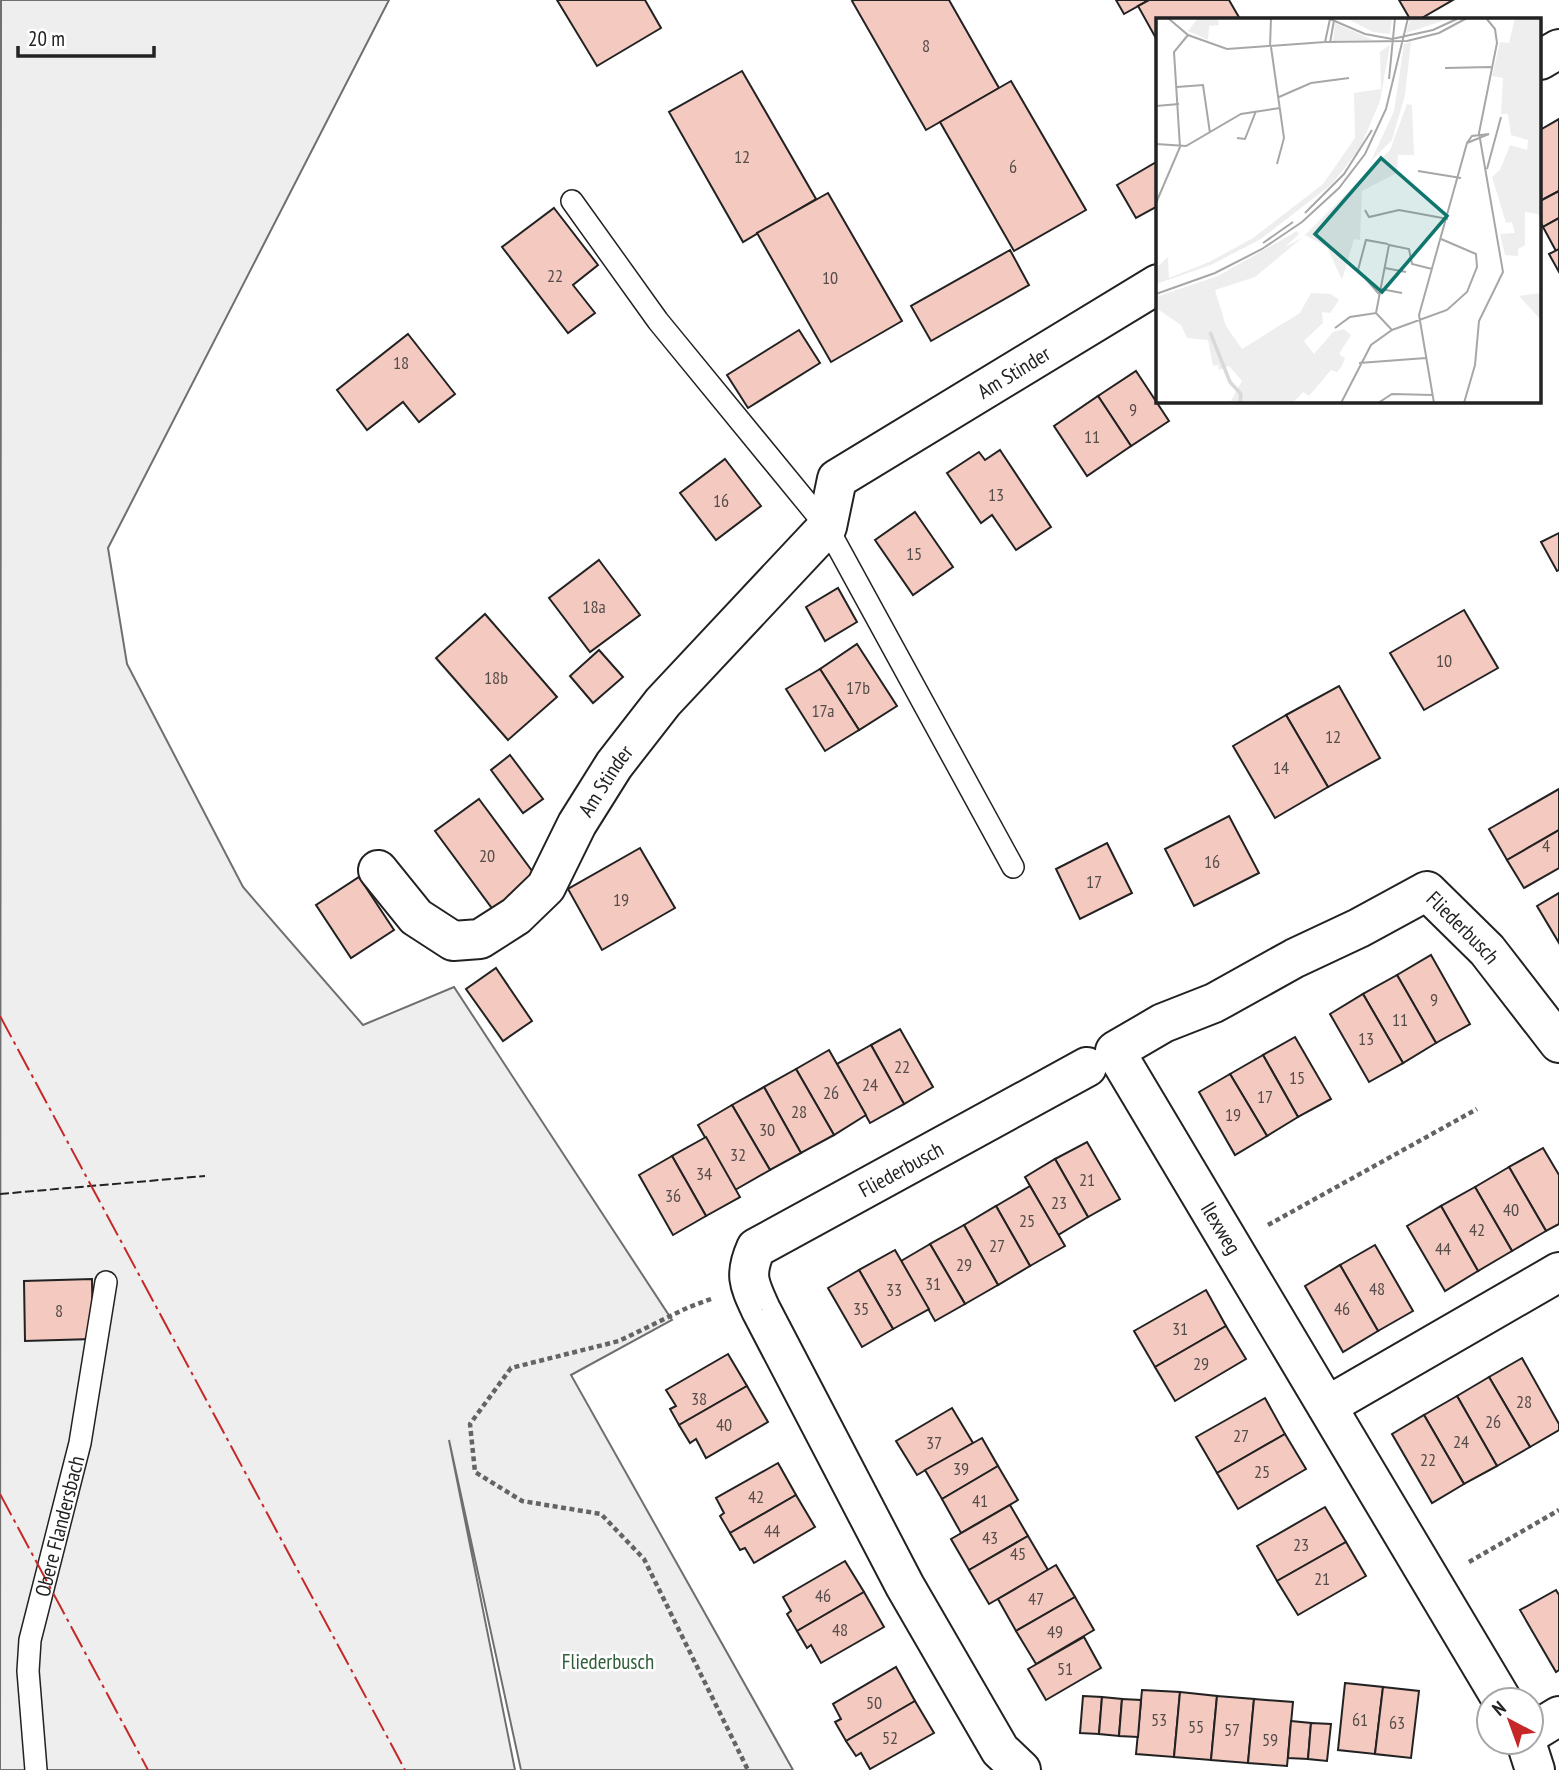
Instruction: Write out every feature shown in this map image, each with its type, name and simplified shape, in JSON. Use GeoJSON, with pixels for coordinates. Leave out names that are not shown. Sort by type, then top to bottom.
{"type":"FeatureCollection","features":[{"type":"Feature","properties":{"kind":"street"},"geometry":{"type":"LineString","coordinates":[[1542,59],[1559,49]]}},
{"type":"Feature","properties":{"kind":"street","name":"Am Stinder"},"geometry":{"type":"LineString","coordinates":[[378,870],[416,917],[453,941],[480,939],[516,916],[546,887],[577,824],[614,765],[663,702],[827,527],[837,480],[1156,285]]}},
{"type":"Feature","properties":{"kind":"street","name":"Fliederbusch"},"geometry":{"type":"LineString","coordinates":[[750,1285],[749,1264],[757,1248],[1163,1023],[1214,1003],[1295,958],[1359,928],[1427,891],[1487,950],[1559,1043]]}},
{"type":"Feature","properties":{"kind":"street","name":"Ilexweg"},"geometry":{"type":"LineString","coordinates":[[1101,1059],[1231,1245],[1494,1686]]}},
{"type":"Feature","properties":{"kind":"street"},"geometry":{"type":"LineString","coordinates":[[1327,1406],[1559,1272]]}},
{"type":"Feature","properties":{"kind":"street"},"geometry":{"type":"LineString","coordinates":[[750,1285],[905,1586],[1000,1750],[1021,1770]]}},
{"type":"Feature","properties":{"kind":"lane"},"geometry":{"type":"LineString","coordinates":[[572,201],[658,321],[827,527],[1013,867]]}},
{"type":"Feature","properties":{"kind":"lane","name":"Obere Flandersbach"},"geometry":{"type":"LineString","coordinates":[[36,1770],[27,1671],[30,1640],[80,1443],[106,1282]]}},
{"type":"Feature","properties":{"kind":"path"},"geometry":{"type":"LineString","coordinates":[[1231,1245],[1477,1109]]}},
{"type":"Feature","properties":{"kind":"path"},"geometry":{"type":"LineString","coordinates":[[748,1770],[644,1559],[601,1514],[522,1501],[475,1472],[470,1424],[511,1368],[620,1341],[689,1307],[750,1285]]}},
{"type":"Feature","properties":{"kind":"path"},"geometry":{"type":"LineString","coordinates":[[1432,1584],[1559,1510]]}},
{"type":"Feature","properties":{"kind":"green space"},"geometry":{"type":"Polygon","coordinates":[[[1,0],[389,0],[108,548],[127,664],[243,887],[363,1025],[454,987],[672,1320],[571,1375],[793,1770],[521,1770],[449,1440],[515,1770],[0,1770],[1,0]]]}},
{"type":"Feature","properties":{"kind":"building"},"geometry":{"type":"Polygon","coordinates":[[[557,0],[645,0],[661,28],[597,66],[557,0]]]}},
{"type":"Feature","properties":{"kind":"building"},"geometry":{"type":"Polygon","coordinates":[[[949,0],[999,88],[926,130],[852,1],[949,0]]]}},
{"type":"Feature","properties":{"kind":"building"},"geometry":{"type":"Polygon","coordinates":[[[1116,0],[1149,0],[1124,14],[1116,0]]]}},
{"type":"Feature","properties":{"kind":"building"},"geometry":{"type":"Polygon","coordinates":[[[1149,0],[1229,0],[1239,18],[1156,18],[1156,38],[1138,6],[1149,0]]]}},
{"type":"Feature","properties":{"kind":"building"},"geometry":{"type":"Polygon","coordinates":[[[1399,0],[1453,0],[1422,18],[1409,18],[1399,0]]]}},
{"type":"Feature","properties":{"kind":"building"},"geometry":{"type":"Polygon","coordinates":[[[742,71],[816,199],[743,242],[669,112],[742,71]]]}},
{"type":"Feature","properties":{"kind":"building"},"geometry":{"type":"Polygon","coordinates":[[[1011,81],[1086,210],[1014,251],[940,122],[1011,81]]]}},
{"type":"Feature","properties":{"kind":"building"},"geometry":{"type":"Polygon","coordinates":[[[1559,119],[1559,191],[1542,200],[1542,129],[1559,119]]]}},
{"type":"Feature","properties":{"kind":"building"},"geometry":{"type":"Polygon","coordinates":[[[1156,162],[1156,207],[1136,218],[1117,185],[1156,162]]]}},
{"type":"Feature","properties":{"kind":"building"},"geometry":{"type":"Polygon","coordinates":[[[1559,191],[1559,218],[1543,227],[1542,225],[1542,200],[1559,191]]]}},
{"type":"Feature","properties":{"kind":"building"},"geometry":{"type":"Polygon","coordinates":[[[828,193],[902,321],[831,362],[757,233],[828,193]]]}},
{"type":"Feature","properties":{"kind":"building"},"geometry":{"type":"Polygon","coordinates":[[[554,208],[598,265],[573,285],[595,313],[568,333],[502,247],[554,208]]]}},
{"type":"Feature","properties":{"kind":"building"},"geometry":{"type":"Polygon","coordinates":[[[1559,218],[1559,249],[1556,251],[1543,227],[1559,218]]]}},
{"type":"Feature","properties":{"kind":"building"},"geometry":{"type":"Polygon","coordinates":[[[1559,249],[1559,272],[1549,254],[1559,249]]]}},
{"type":"Feature","properties":{"kind":"building"},"geometry":{"type":"Polygon","coordinates":[[[1010,250],[1029,285],[931,341],[911,306],[1010,250]]]}},
{"type":"Feature","properties":{"kind":"building"},"geometry":{"type":"Polygon","coordinates":[[[799,330],[820,363],[748,408],[727,375],[799,330]]]}},
{"type":"Feature","properties":{"kind":"building"},"geometry":{"type":"Polygon","coordinates":[[[408,334],[455,394],[419,422],[403,402],[367,430],[337,390],[408,334]]]}},
{"type":"Feature","properties":{"kind":"building"},"geometry":{"type":"Polygon","coordinates":[[[1136,371],[1169,421],[1131,446],[1098,396],[1136,371]]]}},
{"type":"Feature","properties":{"kind":"building"},"geometry":{"type":"Polygon","coordinates":[[[1098,396],[1131,446],[1087,476],[1054,426],[1098,396]]]}},
{"type":"Feature","properties":{"kind":"building"},"geometry":{"type":"Polygon","coordinates":[[[1000,450],[1051,527],[1016,550],[992,515],[981,523],[947,473],[979,452],[985,460],[1000,450]]]}},
{"type":"Feature","properties":{"kind":"building"},"geometry":{"type":"Polygon","coordinates":[[[725,459],[761,506],[716,540],[680,493],[725,459]]]}},
{"type":"Feature","properties":{"kind":"building"},"geometry":{"type":"Polygon","coordinates":[[[915,512],[953,567],[913,595],[875,540],[915,512]]]}},
{"type":"Feature","properties":{"kind":"building"},"geometry":{"type":"Polygon","coordinates":[[[1559,533],[1559,570],[1557,571],[1541,542],[1559,533]]]}},
{"type":"Feature","properties":{"kind":"building"},"geometry":{"type":"Polygon","coordinates":[[[599,560],[640,615],[590,652],[549,598],[599,560]]]}},
{"type":"Feature","properties":{"kind":"building"},"geometry":{"type":"Polygon","coordinates":[[[838,588],[857,622],[825,641],[806,607],[838,588]]]}},
{"type":"Feature","properties":{"kind":"building"},"geometry":{"type":"Polygon","coordinates":[[[1464,610],[1498,668],[1424,710],[1390,653],[1464,610]]]}},
{"type":"Feature","properties":{"kind":"building"},"geometry":{"type":"Polygon","coordinates":[[[485,614],[557,697],[508,740],[436,658],[485,614]]]}},
{"type":"Feature","properties":{"kind":"building"},"geometry":{"type":"Polygon","coordinates":[[[857,644],[897,706],[859,730],[820,669],[857,644]]]}},
{"type":"Feature","properties":{"kind":"building"},"geometry":{"type":"Polygon","coordinates":[[[599,650],[623,677],[593,703],[570,676],[599,650]]]}},
{"type":"Feature","properties":{"kind":"building"},"geometry":{"type":"Polygon","coordinates":[[[820,669],[859,730],[825,751],[786,689],[820,669]]]}},
{"type":"Feature","properties":{"kind":"building"},"geometry":{"type":"Polygon","coordinates":[[[1339,686],[1380,758],[1328,787],[1286,715],[1339,686]]]}},
{"type":"Feature","properties":{"kind":"building"},"geometry":{"type":"Polygon","coordinates":[[[1286,715],[1328,787],[1275,818],[1233,746],[1286,715]]]}},
{"type":"Feature","properties":{"kind":"building"},"geometry":{"type":"Polygon","coordinates":[[[510,755],[543,799],[523,813],[491,770],[510,755]]]}},
{"type":"Feature","properties":{"kind":"building"},"geometry":{"type":"Polygon","coordinates":[[[1559,789],[1559,830],[1507,860],[1489,829],[1559,789]]]}},
{"type":"Feature","properties":{"kind":"building"},"geometry":{"type":"Polygon","coordinates":[[[479,799],[538,879],[494,911],[435,831],[479,799]]]}},
{"type":"Feature","properties":{"kind":"building"},"geometry":{"type":"Polygon","coordinates":[[[1229,816],[1259,873],[1194,906],[1165,849],[1229,816]]]}},
{"type":"Feature","properties":{"kind":"building"},"geometry":{"type":"Polygon","coordinates":[[[1559,830],[1559,868],[1524,888],[1507,860],[1559,830]]]}},
{"type":"Feature","properties":{"kind":"building"},"geometry":{"type":"Polygon","coordinates":[[[1107,843],[1132,893],[1080,919],[1056,869],[1107,843]]]}},
{"type":"Feature","properties":{"kind":"building"},"geometry":{"type":"Polygon","coordinates":[[[640,848],[675,908],[602,950],[568,889],[640,848]]]}},
{"type":"Feature","properties":{"kind":"building"},"geometry":{"type":"Polygon","coordinates":[[[359,877],[394,930],[351,958],[316,905],[359,877]]]}},
{"type":"Feature","properties":{"kind":"building"},"geometry":{"type":"Polygon","coordinates":[[[1559,893],[1559,943],[1537,906],[1559,893]]]}},
{"type":"Feature","properties":{"kind":"building"},"geometry":{"type":"Polygon","coordinates":[[[1431,955],[1470,1024],[1436,1043],[1397,975],[1431,955]]]}},
{"type":"Feature","properties":{"kind":"building"},"geometry":{"type":"Polygon","coordinates":[[[496,968],[532,1021],[503,1041],[466,989],[496,968]]]}},
{"type":"Feature","properties":{"kind":"building"},"geometry":{"type":"Polygon","coordinates":[[[1397,975],[1436,1043],[1403,1063],[1363,994],[1397,975]]]}},
{"type":"Feature","properties":{"kind":"building"},"geometry":{"type":"Polygon","coordinates":[[[1363,994],[1403,1063],[1369,1082],[1330,1014],[1363,994]]]}},
{"type":"Feature","properties":{"kind":"building"},"geometry":{"type":"Polygon","coordinates":[[[900,1029],[933,1087],[904,1104],[871,1045],[900,1029]]]}},
{"type":"Feature","properties":{"kind":"building"},"geometry":{"type":"Polygon","coordinates":[[[1295,1037],[1331,1099],[1298,1117],[1263,1055],[1295,1037]]]}},
{"type":"Feature","properties":{"kind":"building"},"geometry":{"type":"Polygon","coordinates":[[[871,1045],[904,1104],[870,1123],[837,1064],[871,1045]]]}},
{"type":"Feature","properties":{"kind":"building"},"geometry":{"type":"Polygon","coordinates":[[[829,1050],[866,1115],[834,1135],[796,1069],[829,1050]]]}},
{"type":"Feature","properties":{"kind":"building"},"geometry":{"type":"Polygon","coordinates":[[[1263,1055],[1298,1117],[1267,1136],[1230,1074],[1263,1055]]]}},
{"type":"Feature","properties":{"kind":"building"},"geometry":{"type":"Polygon","coordinates":[[[796,1069],[834,1135],[801,1153],[764,1087],[796,1069]]]}},
{"type":"Feature","properties":{"kind":"building"},"geometry":{"type":"Polygon","coordinates":[[[1230,1074],[1267,1136],[1235,1155],[1199,1092],[1230,1074]]]}},
{"type":"Feature","properties":{"kind":"building"},"geometry":{"type":"Polygon","coordinates":[[[764,1087],[801,1153],[770,1170],[732,1105],[764,1087]]]}},
{"type":"Feature","properties":{"kind":"building"},"geometry":{"type":"Polygon","coordinates":[[[732,1105],[770,1170],[735,1190],[698,1125],[732,1105]]]}},
{"type":"Feature","properties":{"kind":"building"},"geometry":{"type":"Polygon","coordinates":[[[706,1137],[740,1197],[706,1216],[672,1156],[706,1137]]]}},
{"type":"Feature","properties":{"kind":"building"},"geometry":{"type":"Polygon","coordinates":[[[1087,1142],[1120,1199],[1088,1217],[1055,1159],[1087,1142]]]}},
{"type":"Feature","properties":{"kind":"building"},"geometry":{"type":"Polygon","coordinates":[[[1543,1148],[1559,1175],[1559,1224],[1546,1231],[1509,1167],[1543,1148]]]}},
{"type":"Feature","properties":{"kind":"building"},"geometry":{"type":"Polygon","coordinates":[[[672,1156],[706,1216],[673,1235],[639,1175],[672,1156]]]}},
{"type":"Feature","properties":{"kind":"building"},"geometry":{"type":"Polygon","coordinates":[[[1055,1159],[1088,1217],[1058,1235],[1025,1177],[1055,1159]]]}},
{"type":"Feature","properties":{"kind":"building"},"geometry":{"type":"Polygon","coordinates":[[[1509,1167],[1546,1231],[1512,1251],[1475,1187],[1509,1167]]]}},
{"type":"Feature","properties":{"kind":"building"},"geometry":{"type":"Polygon","coordinates":[[[1030,1186],[1065,1246],[1030,1266],[996,1206],[1030,1186]]]}},
{"type":"Feature","properties":{"kind":"building"},"geometry":{"type":"Polygon","coordinates":[[[1475,1187],[1512,1251],[1478,1271],[1441,1206],[1475,1187]]]}},
{"type":"Feature","properties":{"kind":"building"},"geometry":{"type":"Polygon","coordinates":[[[996,1206],[1030,1266],[998,1285],[964,1225],[996,1206]]]}},
{"type":"Feature","properties":{"kind":"building"},"geometry":{"type":"Polygon","coordinates":[[[1441,1206],[1478,1271],[1445,1291],[1407,1226],[1441,1206]]]}},
{"type":"Feature","properties":{"kind":"building"},"geometry":{"type":"Polygon","coordinates":[[[964,1225],[998,1285],[965,1304],[930,1244],[964,1225]]]}},
{"type":"Feature","properties":{"kind":"building"},"geometry":{"type":"Polygon","coordinates":[[[930,1244],[965,1304],[935,1321],[901,1261],[930,1244]]]}},
{"type":"Feature","properties":{"kind":"building"},"geometry":{"type":"Polygon","coordinates":[[[1375,1245],[1413,1311],[1378,1331],[1340,1265],[1375,1245]]]}},
{"type":"Feature","properties":{"kind":"building"},"geometry":{"type":"Polygon","coordinates":[[[895,1250],[929,1309],[893,1329],[859,1270],[895,1250]]]}},
{"type":"Feature","properties":{"kind":"building"},"geometry":{"type":"Polygon","coordinates":[[[1340,1265],[1378,1331],[1343,1352],[1305,1286],[1340,1265]]]}},
{"type":"Feature","properties":{"kind":"building"},"geometry":{"type":"Polygon","coordinates":[[[859,1270],[893,1329],[862,1347],[828,1288],[859,1270]]]}},
{"type":"Feature","properties":{"kind":"building"},"geometry":{"type":"Polygon","coordinates":[[[92,1279],[93,1339],[25,1341],[24,1281],[92,1279]]]}},
{"type":"Feature","properties":{"kind":"building"},"geometry":{"type":"Polygon","coordinates":[[[1206,1290],[1226,1326],[1155,1367],[1134,1331],[1206,1290]]]}},
{"type":"Feature","properties":{"kind":"building"},"geometry":{"type":"Polygon","coordinates":[[[1226,1326],[1246,1359],[1175,1401],[1155,1367],[1226,1326]]]}},
{"type":"Feature","properties":{"kind":"building"},"geometry":{"type":"Polygon","coordinates":[[[728,1354],[747,1386],[679,1425],[670,1409],[676,1406],[666,1390],[728,1354]]]}},
{"type":"Feature","properties":{"kind":"building"},"geometry":{"type":"Polygon","coordinates":[[[1522,1358],[1559,1424],[1559,1430],[1530,1447],[1489,1377],[1522,1358]]]}},
{"type":"Feature","properties":{"kind":"building"},"geometry":{"type":"Polygon","coordinates":[[[1489,1377],[1530,1447],[1497,1466],[1457,1396],[1489,1377]]]}},
{"type":"Feature","properties":{"kind":"building"},"geometry":{"type":"Polygon","coordinates":[[[747,1386],[768,1422],[706,1458],[696,1439],[690,1443],[679,1425],[747,1386]]]}},
{"type":"Feature","properties":{"kind":"building"},"geometry":{"type":"Polygon","coordinates":[[[1457,1396],[1497,1466],[1464,1484],[1424,1415],[1457,1396]]]}},
{"type":"Feature","properties":{"kind":"building"},"geometry":{"type":"Polygon","coordinates":[[[1265,1398],[1285,1434],[1217,1473],[1196,1437],[1265,1398]]]}},
{"type":"Feature","properties":{"kind":"building"},"geometry":{"type":"Polygon","coordinates":[[[952,1408],[973,1443],[917,1475],[896,1441],[952,1408]]]}},
{"type":"Feature","properties":{"kind":"building"},"geometry":{"type":"Polygon","coordinates":[[[1424,1415],[1464,1484],[1432,1503],[1392,1434],[1424,1415]]]}},
{"type":"Feature","properties":{"kind":"building"},"geometry":{"type":"Polygon","coordinates":[[[1285,1434],[1306,1469],[1238,1509],[1217,1473],[1285,1434]]]}},
{"type":"Feature","properties":{"kind":"building"},"geometry":{"type":"Polygon","coordinates":[[[982,1438],[998,1466],[942,1499],[925,1470],[982,1438]]]}},
{"type":"Feature","properties":{"kind":"building"},"geometry":{"type":"Polygon","coordinates":[[[778,1463],[796,1495],[730,1533],[720,1516],[724,1513],[716,1498],[778,1463]]]}},
{"type":"Feature","properties":{"kind":"building"},"geometry":{"type":"Polygon","coordinates":[[[998,1466],[1018,1500],[961,1533],[942,1499],[998,1466]]]}},
{"type":"Feature","properties":{"kind":"building"},"geometry":{"type":"Polygon","coordinates":[[[796,1495],[815,1527],[754,1563],[745,1548],[740,1550],[730,1533],[796,1495]]]}},
{"type":"Feature","properties":{"kind":"building"},"geometry":{"type":"Polygon","coordinates":[[[1010,1505],[1028,1536],[969,1570],[951,1539],[1010,1505]]]}},
{"type":"Feature","properties":{"kind":"building"},"geometry":{"type":"Polygon","coordinates":[[[1325,1507],[1346,1542],[1277,1581],[1257,1546],[1325,1507]]]}},
{"type":"Feature","properties":{"kind":"building"},"geometry":{"type":"Polygon","coordinates":[[[1028,1536],[1048,1570],[989,1604],[969,1570],[1028,1536]]]}},
{"type":"Feature","properties":{"kind":"building"},"geometry":{"type":"Polygon","coordinates":[[[1346,1542],[1366,1576],[1298,1615],[1277,1581],[1346,1542]]]}},
{"type":"Feature","properties":{"kind":"building"},"geometry":{"type":"Polygon","coordinates":[[[845,1561],[864,1592],[797,1631],[787,1614],[791,1611],[783,1597],[845,1561]]]}},
{"type":"Feature","properties":{"kind":"building"},"geometry":{"type":"Polygon","coordinates":[[[1056,1565],[1075,1597],[1016,1631],[998,1599],[1056,1565]]]}},
{"type":"Feature","properties":{"kind":"building"},"geometry":{"type":"Polygon","coordinates":[[[1556,1590],[1559,1595],[1559,1670],[1556,1672],[1520,1610],[1556,1590]]]}},
{"type":"Feature","properties":{"kind":"building"},"geometry":{"type":"Polygon","coordinates":[[[864,1592],[884,1627],[821,1663],[811,1645],[807,1648],[797,1631],[864,1592]]]}},
{"type":"Feature","properties":{"kind":"building"},"geometry":{"type":"Polygon","coordinates":[[[1075,1597],[1094,1630],[1036,1664],[1016,1631],[1075,1597]]]}},
{"type":"Feature","properties":{"kind":"building"},"geometry":{"type":"Polygon","coordinates":[[[1084,1637],[1101,1668],[1046,1700],[1028,1669],[1084,1637]]]}},
{"type":"Feature","properties":{"kind":"building"},"geometry":{"type":"Polygon","coordinates":[[[896,1667],[915,1701],[846,1741],[835,1722],[841,1719],[833,1704],[896,1667]]]}},
{"type":"Feature","properties":{"kind":"building"},"geometry":{"type":"Polygon","coordinates":[[[1345,1683],[1383,1687],[1375,1754],[1338,1750],[1345,1683]]]}},
{"type":"Feature","properties":{"kind":"building"},"geometry":{"type":"Polygon","coordinates":[[[1383,1687],[1419,1691],[1411,1758],[1375,1754],[1383,1687]]]}},
{"type":"Feature","properties":{"kind":"building"},"geometry":{"type":"Polygon","coordinates":[[[1142,1690],[1180,1692],[1174,1757],[1136,1754],[1142,1690]]]}},
{"type":"Feature","properties":{"kind":"building"},"geometry":{"type":"Polygon","coordinates":[[[1180,1692],[1217,1696],[1211,1760],[1174,1757],[1180,1692]]]}},
{"type":"Feature","properties":{"kind":"building"},"geometry":{"type":"Polygon","coordinates":[[[1083,1696],[1102,1697],[1099,1734],[1080,1733],[1083,1696]]]}},
{"type":"Feature","properties":{"kind":"building"},"geometry":{"type":"Polygon","coordinates":[[[1217,1696],[1254,1699],[1248,1763],[1211,1760],[1217,1696]]]}},
{"type":"Feature","properties":{"kind":"building"},"geometry":{"type":"Polygon","coordinates":[[[1102,1697],[1122,1699],[1119,1736],[1099,1734],[1102,1697]]]}},
{"type":"Feature","properties":{"kind":"building"},"geometry":{"type":"Polygon","coordinates":[[[1122,1699],[1141,1700],[1138,1737],[1119,1736],[1122,1699]]]}},
{"type":"Feature","properties":{"kind":"building"},"geometry":{"type":"Polygon","coordinates":[[[1254,1699],[1293,1702],[1287,1766],[1248,1763],[1254,1699]]]}},
{"type":"Feature","properties":{"kind":"building"},"geometry":{"type":"Polygon","coordinates":[[[915,1701],[934,1733],[870,1769],[861,1753],[856,1756],[846,1741],[915,1701]]]}},
{"type":"Feature","properties":{"kind":"building"},"geometry":{"type":"Polygon","coordinates":[[[1291,1721],[1311,1723],[1308,1759],[1288,1758],[1291,1721]]]}},
{"type":"Feature","properties":{"kind":"building"},"geometry":{"type":"Polygon","coordinates":[[[1311,1723],[1331,1724],[1327,1761],[1308,1759],[1311,1723]]]}},
{"type":"Feature","properties":{"kind":"fence"},"geometry":{"type":"LineString","coordinates":[[0,1194],[205,1176]]}},
{"type":"Feature","properties":{"kind":"power"},"geometry":{"type":"LineString","coordinates":[[0,1016],[405,1770]]}},
{"type":"Feature","properties":{"kind":"power"},"geometry":{"type":"LineString","coordinates":[[0,1494],[148,1770]]}}]}
